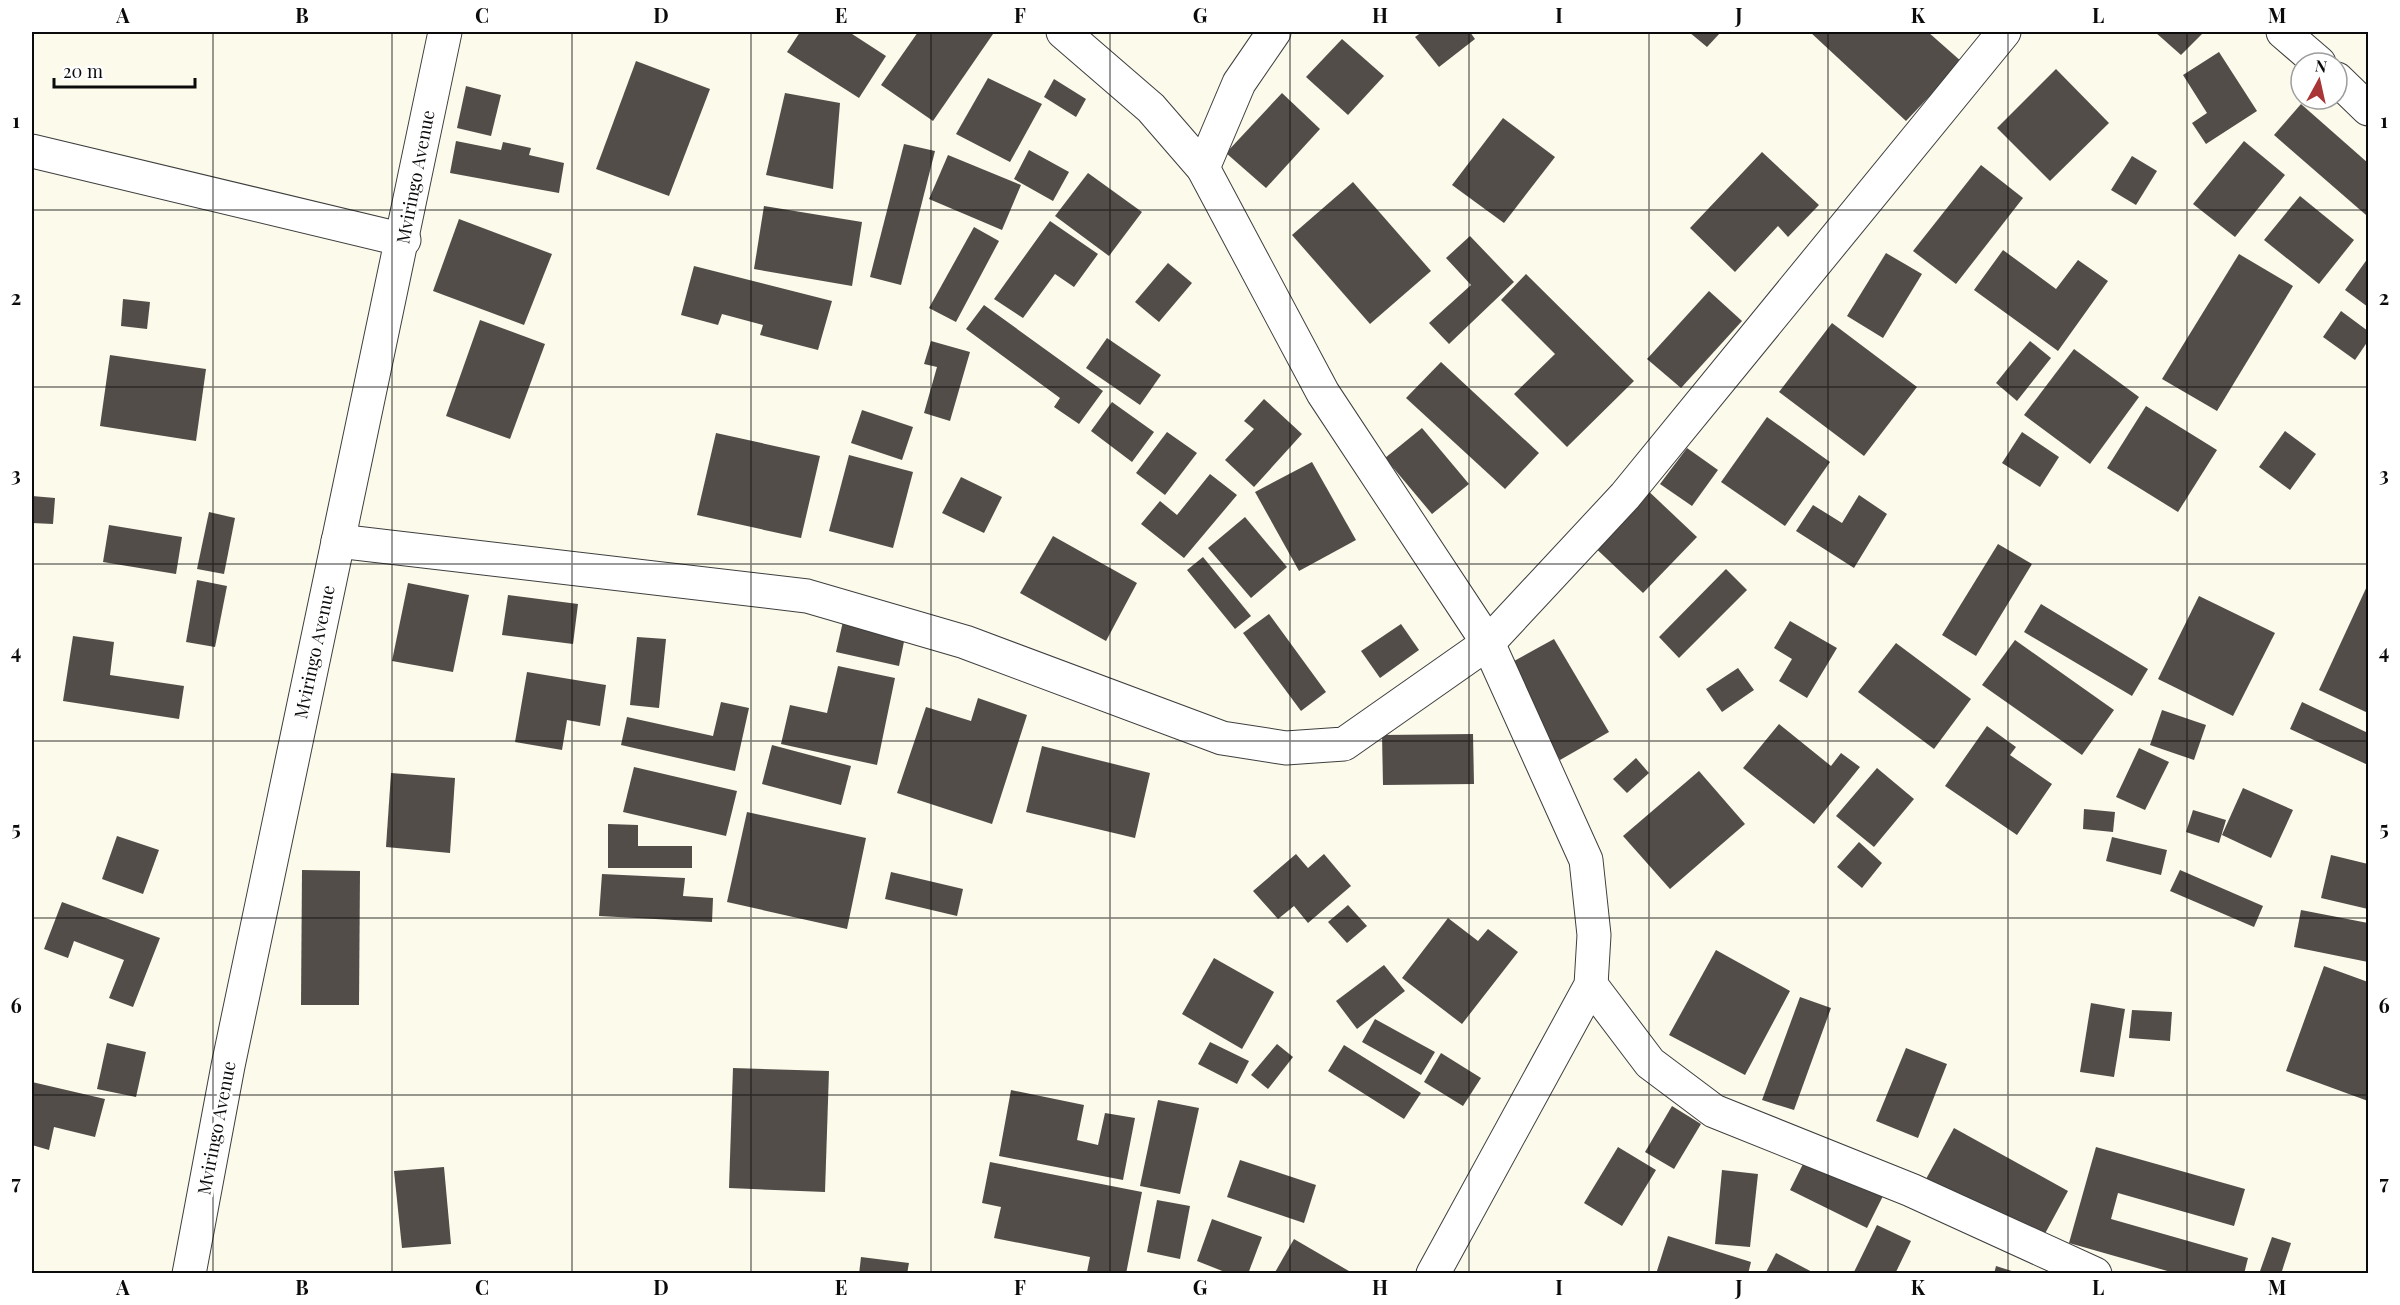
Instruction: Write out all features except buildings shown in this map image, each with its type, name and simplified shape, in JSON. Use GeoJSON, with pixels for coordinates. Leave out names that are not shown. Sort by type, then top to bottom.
{"type":"FeatureCollection","features":[{"type":"Feature","properties":{"kind":"street","name":"Mviringo Avenue"},"geometry":{"type":"LineString","coordinates":[[189,1274],[228,1066],[404,240],[445,32]]}},
{"type":"Feature","properties":{"kind":"street"},"geometry":{"type":"LineString","coordinates":[[1063,32],[1151,108],[1203,168],[1323,393],[1488,644],[1586,860],[1594,936],[1591,985],[1433,1274]]}},
{"type":"Feature","properties":{"kind":"street"},"geometry":{"type":"LineString","coordinates":[[1203,168],[1239,83],[1274,32]]}},
{"type":"Feature","properties":{"kind":"street"},"geometry":{"type":"LineString","coordinates":[[338,542],[807,597],[965,642],[1222,738],[1286,748],[1344,744],[1488,644],[1625,496],[2004,32]]}},
{"type":"Feature","properties":{"kind":"street"},"geometry":{"type":"LineString","coordinates":[[2283,32],[2305,51]]}},
{"type":"Feature","properties":{"kind":"street"},"geometry":{"type":"LineString","coordinates":[[2349,91],[2368,109]]}},
{"type":"Feature","properties":{"kind":"street"},"geometry":{"type":"LineString","coordinates":[[32,151],[404,240]]}},
{"type":"Feature","properties":{"kind":"street"},"geometry":{"type":"LineString","coordinates":[[1591,985],[1650,1063],[1714,1111],[1911,1190],[2096,1274]]}}]}
